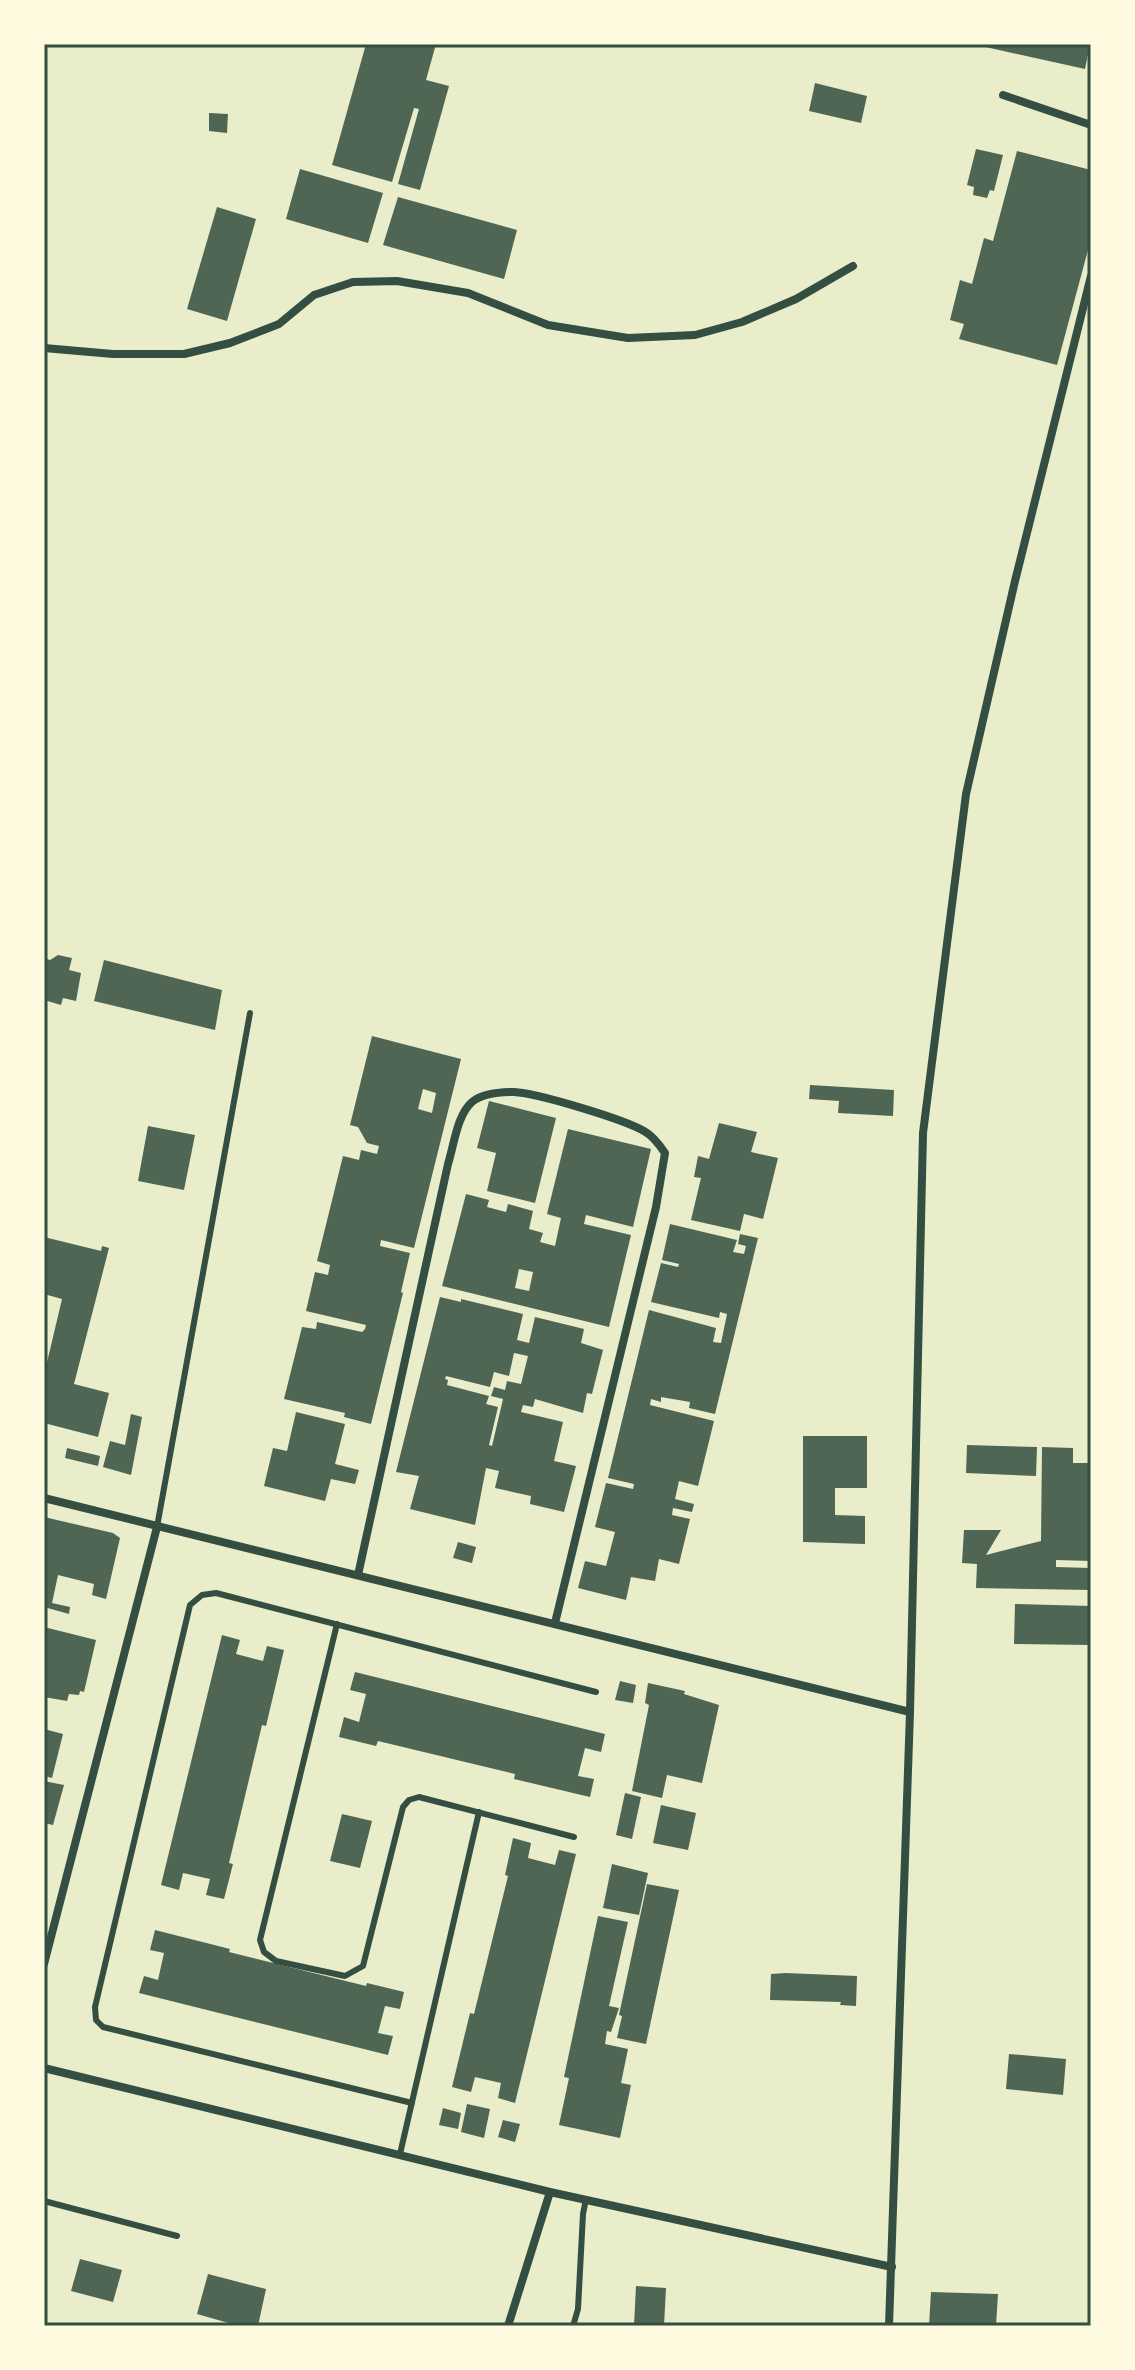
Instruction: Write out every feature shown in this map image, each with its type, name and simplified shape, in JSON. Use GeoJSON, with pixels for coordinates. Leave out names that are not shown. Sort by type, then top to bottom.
{"type":"FeatureCollection","features":[{"type":"Feature","properties":{"kind":"street"},"geometry":{"type":"LineString","coordinates":[[1003,95],[1091,125]]}},
{"type":"Feature","properties":{"kind":"street"},"geometry":{"type":"LineString","coordinates":[[44,348],[113,354],[184,354],[230,343],[279,324],[314,295],[353,282],[397,281],[468,293],[548,325],[628,338],[695,335],[742,322],[796,299],[853,266]]}},
{"type":"Feature","properties":{"kind":"street"},"geometry":{"type":"LineString","coordinates":[[889,2326],[910,1712],[923,1133],[966,794],[1091,276]]}},
{"type":"Feature","properties":{"kind":"street"},"geometry":{"type":"LineString","coordinates":[[358,1575],[448,1164],[464,1111],[475,1099],[494,1093],[517,1092],[535,1096],[628,1123],[647,1133],[665,1153],[656,1207],[555,1623]]}},
{"type":"Feature","properties":{"kind":"street"},"geometry":{"type":"LineString","coordinates":[[44,1498],[910,1712]]}},
{"type":"Feature","properties":{"kind":"street"},"geometry":{"type":"LineString","coordinates":[[44,1964],[157,1527]]}},
{"type":"Feature","properties":{"kind":"street"},"geometry":{"type":"LineString","coordinates":[[44,2068],[550,2192],[892,2267]]}},
{"type":"Feature","properties":{"kind":"street"},"geometry":{"type":"LineString","coordinates":[[508,2326],[550,2192]]}},
{"type":"Feature","properties":{"kind":"lane"},"geometry":{"type":"LineString","coordinates":[[157,1527],[250,1013]]}},
{"type":"Feature","properties":{"kind":"lane"},"geometry":{"type":"LineString","coordinates":[[412,2103],[103,2027],[96,2020],[95,2007],[190,1605],[202,1595],[216,1593],[596,1692]]}},
{"type":"Feature","properties":{"kind":"lane"},"geometry":{"type":"LineString","coordinates":[[337,1624],[260,1940],[264,1952],[276,1961],[345,1976],[363,1966],[403,1807],[409,1800],[419,1797],[574,1837]]}},
{"type":"Feature","properties":{"kind":"lane"},"geometry":{"type":"LineString","coordinates":[[400,2154],[479,1812]]}},
{"type":"Feature","properties":{"kind":"lane"},"geometry":{"type":"LineString","coordinates":[[573,2326],[578,2309],[586,2199]]}},
{"type":"Feature","properties":{"kind":"lane"},"geometry":{"type":"LineString","coordinates":[[44,2201],[177,2236]]}},
{"type":"Feature","properties":{"kind":"building"},"geometry":{"type":"Polygon","coordinates":[[[366,44],[436,44],[426,80],[449,86],[420,190],[398,184],[419,109],[414,108],[392,182],[332,165],[366,44]]]}},
{"type":"Feature","properties":{"kind":"building"},"geometry":{"type":"Polygon","coordinates":[[[972,44],[1090,44],[1085,69],[972,44]]]}},
{"type":"Feature","properties":{"kind":"building"},"geometry":{"type":"Polygon","coordinates":[[[815,83],[867,96],[861,123],[809,111],[815,83]]]}},
{"type":"Feature","properties":{"kind":"building"},"geometry":{"type":"Polygon","coordinates":[[[209,113],[228,114],[227,133],[209,131],[209,113]]]}},
{"type":"Feature","properties":{"kind":"building"},"geometry":{"type":"Polygon","coordinates":[[[976,149],[1003,155],[994,191],[990,190],[987,198],[973,195],[974,187],[967,185],[976,149]]]}},
{"type":"Feature","properties":{"kind":"building"},"geometry":{"type":"Polygon","coordinates":[[[1017,151],[1091,170],[1091,239],[1057,365],[959,339],[964,324],[950,320],[960,280],[972,284],[984,238],[993,241],[1017,151]]]}},
{"type":"Feature","properties":{"kind":"building"},"geometry":{"type":"Polygon","coordinates":[[[300,169],[383,193],[368,243],[286,219],[300,169]]]}},
{"type":"Feature","properties":{"kind":"building"},"geometry":{"type":"Polygon","coordinates":[[[398,197],[517,230],[504,279],[383,245],[398,197]]]}},
{"type":"Feature","properties":{"kind":"building"},"geometry":{"type":"Polygon","coordinates":[[[217,207],[256,219],[227,321],[187,309],[217,207]]]}},
{"type":"Feature","properties":{"kind":"building"},"geometry":{"type":"Polygon","coordinates":[[[58,955],[72,958],[69,970],[81,973],[76,1001],[63,998],[61,1005],[44,1000],[44,958],[50,960],[58,955]]]}},
{"type":"Feature","properties":{"kind":"building"},"geometry":{"type":"Polygon","coordinates":[[[104,960],[222,990],[215,1030],[94,1001],[104,960]]]}},
{"type":"Feature","properties":{"kind":"building"},"geometry":{"type":"Polygon","coordinates":[[[372,1036],[461,1059],[414,1248],[381,1240],[380,1246],[410,1253],[371,1424],[344,1417],[345,1413],[284,1399],[302,1327],[316,1329],[317,1322],[362,1332],[366,1325],[306,1311],[315,1272],[328,1275],[330,1265],[317,1261],[343,1156],[359,1160],[361,1150],[377,1154],[379,1146],[367,1143],[358,1127],[350,1125],[372,1036]],[[423,1089],[418,1109],[432,1113],[436,1093],[423,1089]]]}},
{"type":"Feature","properties":{"kind":"building"},"geometry":{"type":"Polygon","coordinates":[[[810,1085],[894,1090],[893,1116],[838,1113],[839,1101],[809,1099],[810,1085]]]}},
{"type":"Feature","properties":{"kind":"building"},"geometry":{"type":"Polygon","coordinates":[[[489,1101],[556,1118],[535,1203],[487,1191],[496,1153],[477,1148],[489,1101]]]}},
{"type":"Feature","properties":{"kind":"building"},"geometry":{"type":"Polygon","coordinates":[[[719,1123],[757,1132],[751,1152],[778,1158],[763,1219],[744,1214],[740,1231],[691,1220],[701,1178],[694,1177],[698,1156],[709,1159],[719,1123]]]}},
{"type":"Feature","properties":{"kind":"building"},"geometry":{"type":"Polygon","coordinates":[[[148,1126],[195,1135],[184,1190],[138,1181],[148,1126]]]}},
{"type":"Feature","properties":{"kind":"building"},"geometry":{"type":"Polygon","coordinates":[[[568,1129],[651,1149],[633,1227],[586,1215],[584,1224],[631,1235],[609,1327],[442,1286],[466,1194],[489,1200],[487,1207],[506,1212],[508,1204],[533,1211],[529,1229],[543,1233],[540,1242],[555,1246],[561,1218],[547,1214],[568,1129]],[[519,1269],[515,1288],[529,1291],[533,1272],[519,1269]]]}},
{"type":"Feature","properties":{"kind":"building"},"geometry":{"type":"Polygon","coordinates":[[[670,1224],[737,1240],[733,1252],[744,1254],[746,1246],[738,1244],[740,1234],[758,1238],[715,1414],[689,1408],[690,1402],[661,1397],[661,1402],[651,1399],[650,1405],[714,1421],[698,1486],[679,1481],[675,1499],[694,1504],[692,1512],[673,1508],[672,1515],[690,1519],[679,1564],[659,1559],[655,1581],[631,1577],[626,1600],[578,1588],[585,1561],[606,1566],[615,1532],[595,1527],[606,1483],[633,1489],[634,1484],[608,1478],[649,1310],[716,1328],[713,1342],[721,1343],[727,1314],[720,1312],[719,1318],[651,1302],[661,1263],[678,1267],[679,1264],[662,1260],[670,1224]]]}},
{"type":"Feature","properties":{"kind":"building"},"geometry":{"type":"Polygon","coordinates":[[[44,1237],[101,1251],[102,1246],[109,1248],[74,1384],[109,1393],[98,1437],[44,1423],[44,1375],[62,1299],[44,1294],[44,1237]]]}},
{"type":"Feature","properties":{"kind":"building"},"geometry":{"type":"Polygon","coordinates":[[[440,1297],[523,1314],[517,1340],[529,1343],[535,1317],[584,1329],[581,1343],[603,1350],[592,1394],[587,1393],[583,1413],[535,1399],[533,1407],[523,1405],[521,1412],[563,1422],[554,1461],[576,1466],[564,1512],[530,1504],[531,1496],[495,1488],[499,1471],[486,1468],[475,1525],[410,1509],[419,1476],[396,1472],[440,1297]],[[514,1353],[509,1376],[494,1372],[490,1387],[446,1376],[447,1385],[489,1396],[486,1404],[498,1407],[489,1445],[492,1446],[503,1399],[491,1396],[494,1387],[505,1390],[507,1381],[521,1384],[528,1356],[514,1353]]]}},
{"type":"Feature","properties":{"kind":"building"},"geometry":{"type":"Polygon","coordinates":[[[296,1412],[345,1424],[335,1464],[359,1470],[355,1484],[331,1479],[325,1501],[264,1486],[273,1448],[287,1451],[296,1412]]]}},
{"type":"Feature","properties":{"kind":"building"},"geometry":{"type":"Polygon","coordinates":[[[131,1414],[142,1417],[131,1475],[103,1467],[110,1441],[125,1445],[131,1414]]]}},
{"type":"Feature","properties":{"kind":"building"},"geometry":{"type":"Polygon","coordinates":[[[803,1436],[867,1436],[867,1488],[835,1488],[835,1515],[865,1516],[865,1544],[803,1542],[803,1436]]]}},
{"type":"Feature","properties":{"kind":"building"},"geometry":{"type":"Polygon","coordinates":[[[967,1445],[1037,1447],[1036,1476],[966,1473],[967,1445]]]}},
{"type":"Feature","properties":{"kind":"building"},"geometry":{"type":"Polygon","coordinates":[[[1042,1447],[1073,1448],[1073,1463],[1091,1463],[1091,1561],[1056,1560],[1056,1567],[1091,1568],[1091,1590],[976,1588],[977,1564],[962,1563],[964,1530],[1001,1530],[986,1555],[1041,1541],[1042,1447]]]}},
{"type":"Feature","properties":{"kind":"building"},"geometry":{"type":"Polygon","coordinates":[[[67,1448],[100,1456],[98,1466],[65,1458],[67,1448]]]}},
{"type":"Feature","properties":{"kind":"building"},"geometry":{"type":"Polygon","coordinates":[[[44,1517],[113,1533],[120,1538],[106,1599],[92,1595],[94,1584],[58,1575],[52,1603],[70,1607],[69,1614],[44,1607],[44,1517]]]}},
{"type":"Feature","properties":{"kind":"building"},"geometry":{"type":"Polygon","coordinates":[[[458,1542],[476,1547],[472,1563],[453,1558],[458,1542]]]}},
{"type":"Feature","properties":{"kind":"building"},"geometry":{"type":"Polygon","coordinates":[[[1015,1604],[1091,1606],[1091,1645],[1014,1644],[1015,1604]]]}},
{"type":"Feature","properties":{"kind":"building"},"geometry":{"type":"Polygon","coordinates":[[[44,1627],[96,1640],[84,1692],[69,1694],[67,1701],[44,1697],[44,1627]]]}},
{"type":"Feature","properties":{"kind":"building"},"geometry":{"type":"Polygon","coordinates":[[[222,1635],[240,1640],[236,1654],[263,1661],[267,1646],[284,1650],[266,1726],[262,1725],[229,1863],[233,1864],[224,1899],[206,1895],[210,1879],[183,1873],[179,1890],[161,1885],[222,1635]]]}},
{"type":"Feature","properties":{"kind":"building"},"geometry":{"type":"Polygon","coordinates":[[[355,1672],[605,1734],[601,1752],[585,1748],[578,1776],[594,1779],[590,1797],[514,1779],[515,1774],[378,1741],[376,1746],[339,1737],[344,1717],[359,1722],[366,1694],[350,1690],[355,1672]]]}},
{"type":"Feature","properties":{"kind":"building"},"geometry":{"type":"Polygon","coordinates":[[[620,1681],[636,1685],[633,1703],[615,1700],[620,1681]]]}},
{"type":"Feature","properties":{"kind":"building"},"geometry":{"type":"Polygon","coordinates":[[[648,1683],[685,1691],[684,1694],[719,1705],[702,1783],[667,1775],[662,1798],[632,1791],[649,1705],[645,1703],[648,1683]]]}},
{"type":"Feature","properties":{"kind":"building"},"geometry":{"type":"Polygon","coordinates":[[[44,1729],[63,1734],[52,1778],[44,1776],[44,1729]]]}},
{"type":"Feature","properties":{"kind":"building"},"geometry":{"type":"Polygon","coordinates":[[[44,1781],[64,1785],[53,1825],[44,1823],[44,1781]]]}},
{"type":"Feature","properties":{"kind":"building"},"geometry":{"type":"Polygon","coordinates":[[[625,1793],[641,1797],[632,1839],[616,1835],[625,1793]]]}},
{"type":"Feature","properties":{"kind":"building"},"geometry":{"type":"Polygon","coordinates":[[[661,1805],[696,1813],[688,1850],[653,1843],[661,1805]]]}},
{"type":"Feature","properties":{"kind":"building"},"geometry":{"type":"Polygon","coordinates":[[[342,1814],[372,1821],[360,1868],[330,1861],[342,1814]]]}},
{"type":"Feature","properties":{"kind":"building"},"geometry":{"type":"Polygon","coordinates":[[[513,1838],[531,1843],[528,1858],[555,1865],[559,1850],[576,1854],[515,2103],[498,2098],[501,2083],[475,2077],[471,2092],[452,2087],[470,2013],[474,2014],[508,1876],[505,1875],[513,1838]]]}},
{"type":"Feature","properties":{"kind":"building"},"geometry":{"type":"Polygon","coordinates":[[[612,1864],[648,1873],[639,1915],[603,1908],[612,1864]]]}},
{"type":"Feature","properties":{"kind":"building"},"geometry":{"type":"Polygon","coordinates":[[[647,1884],[679,1890],[646,2044],[617,2038],[622,2016],[619,2015],[647,1884]]]}},
{"type":"Feature","properties":{"kind":"building"},"geometry":{"type":"Polygon","coordinates":[[[598,1916],[628,1922],[609,2006],[619,2008],[611,2032],[607,2031],[605,2044],[628,2049],[621,2083],[631,2085],[620,2138],[559,2125],[569,2078],[564,2077],[598,1916]]]}},
{"type":"Feature","properties":{"kind":"building"},"geometry":{"type":"Polygon","coordinates":[[[155,1930],[230,1949],[229,1952],[366,1986],[367,1983],[404,1992],[400,2009],[385,2006],[378,2033],[393,2036],[388,2055],[139,1993],[144,1976],[158,1980],[164,1953],[150,1950],[155,1930]]]}},
{"type":"Feature","properties":{"kind":"building"},"geometry":{"type":"Polygon","coordinates":[[[771,1974],[857,1976],[856,2006],[840,2005],[841,2002],[770,2000],[771,1974]]]}},
{"type":"Feature","properties":{"kind":"building"},"geometry":{"type":"Polygon","coordinates":[[[1009,2054],[1066,2059],[1063,2095],[1006,2089],[1009,2054]]]}},
{"type":"Feature","properties":{"kind":"building"},"geometry":{"type":"Polygon","coordinates":[[[467,2104],[490,2109],[484,2138],[461,2132],[467,2104]]]}},
{"type":"Feature","properties":{"kind":"building"},"geometry":{"type":"Polygon","coordinates":[[[443,2108],[461,2113],[458,2129],[439,2125],[443,2108]]]}},
{"type":"Feature","properties":{"kind":"building"},"geometry":{"type":"Polygon","coordinates":[[[503,2120],[520,2124],[515,2142],[498,2137],[503,2120]]]}},
{"type":"Feature","properties":{"kind":"building"},"geometry":{"type":"Polygon","coordinates":[[[80,2259],[122,2270],[113,2302],[71,2291],[80,2259]]]}},
{"type":"Feature","properties":{"kind":"building"},"geometry":{"type":"Polygon","coordinates":[[[208,2274],[266,2289],[258,2326],[239,2326],[197,2314],[208,2274]]]}},
{"type":"Feature","properties":{"kind":"building"},"geometry":{"type":"Polygon","coordinates":[[[636,2286],[666,2288],[664,2326],[634,2326],[636,2286]]]}},
{"type":"Feature","properties":{"kind":"building"},"geometry":{"type":"Polygon","coordinates":[[[931,2292],[998,2294],[996,2326],[929,2326],[931,2292]]]}}]}
